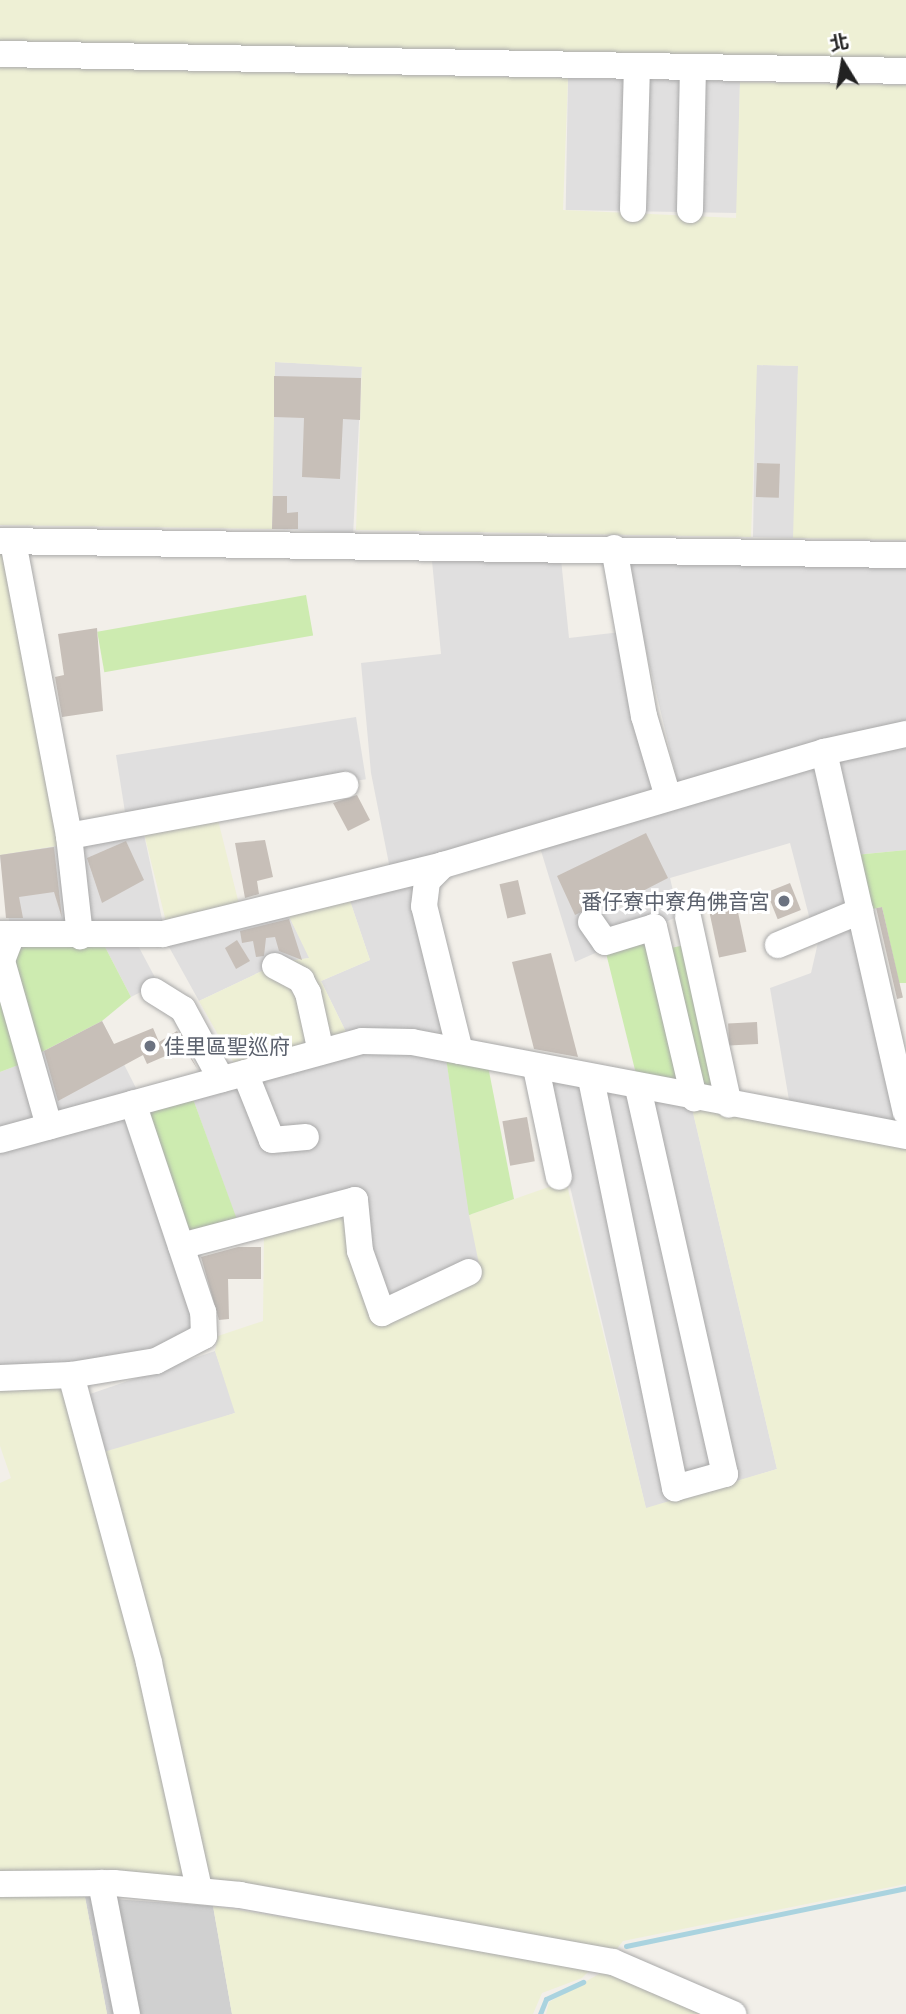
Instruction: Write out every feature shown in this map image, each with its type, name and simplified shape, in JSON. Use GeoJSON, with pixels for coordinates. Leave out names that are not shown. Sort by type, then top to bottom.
{"type":"FeatureCollection","features":[{"type":"Feature","properties":{"kind":"street"},"geometry":{"type":"LineString","coordinates":[[0,54],[906,71]]}},
{"type":"Feature","properties":{"kind":"street"},"geometry":{"type":"LineString","coordinates":[[634,209],[637,66]]}},
{"type":"Feature","properties":{"kind":"street"},"geometry":{"type":"LineString","coordinates":[[690,210],[693,67]]}},
{"type":"Feature","properties":{"kind":"street"},"geometry":{"type":"LineString","coordinates":[[80,936],[69,836],[7,541],[614,548],[906,555]]}},
{"type":"Feature","properties":{"kind":"street"},"geometry":{"type":"LineString","coordinates":[[614,548],[644,716],[668,797]]}},
{"type":"Feature","properties":{"kind":"street"},"geometry":{"type":"LineString","coordinates":[[50,1126],[2,961],[5,936],[163,934],[443,865],[824,752],[906,734]]}},
{"type":"Feature","properties":{"kind":"street"},"geometry":{"type":"LineString","coordinates":[[824,752],[906,1112]]}},
{"type":"Feature","properties":{"kind":"street"},"geometry":{"type":"LineString","coordinates":[[69,836],[345,785]]}},
{"type":"Feature","properties":{"kind":"street"},"geometry":{"type":"LineString","coordinates":[[443,865],[427,881],[424,906],[460,1051]]}},
{"type":"Feature","properties":{"kind":"street"},"geometry":{"type":"LineString","coordinates":[[778,945],[860,911]]}},
{"type":"Feature","properties":{"kind":"street"},"geometry":{"type":"LineString","coordinates":[[688,917],[729,1105]]}},
{"type":"Feature","properties":{"kind":"street"},"geometry":{"type":"LineString","coordinates":[[591,922],[605,942],[653,927],[694,1098]]}},
{"type":"Feature","properties":{"kind":"street"},"geometry":{"type":"LineString","coordinates":[[275,966],[301,980],[308,993],[321,1052]]}},
{"type":"Feature","properties":{"kind":"street"},"geometry":{"type":"LineString","coordinates":[[154,991],[183,1009],[233,1076],[272,1140],[306,1137]]}},
{"type":"Feature","properties":{"kind":"street"},"geometry":{"type":"LineString","coordinates":[[0,1140],[362,1041],[460,1051],[638,1088],[906,1136]]}},
{"type":"Feature","properties":{"kind":"street"},"geometry":{"type":"LineString","coordinates":[[536,1068],[559,1177]]}},
{"type":"Feature","properties":{"kind":"street"},"geometry":{"type":"LineString","coordinates":[[591,1079],[675,1488],[725,1474],[638,1088]]}},
{"type":"Feature","properties":{"kind":"street"},"geometry":{"type":"LineString","coordinates":[[0,1378],[71,1375],[156,1361],[204,1336],[203,1312],[134,1103]]}},
{"type":"Feature","properties":{"kind":"street"},"geometry":{"type":"LineString","coordinates":[[181,1246],[355,1200],[360,1251],[382,1313],[469,1272]]}},
{"type":"Feature","properties":{"kind":"street"},"geometry":{"type":"LineString","coordinates":[[71,1375],[149,1663],[199,1889]]}},
{"type":"Feature","properties":{"kind":"street"},"geometry":{"type":"LineString","coordinates":[[101,1883],[127,2014]]}},
{"type":"Feature","properties":{"kind":"street"},"geometry":{"type":"LineString","coordinates":[[0,1884],[101,1883],[199,1889],[613,1962],[733,2014]]}},
{"type":"Feature","properties":{"kind":"shaded area"},"geometry":{"type":"Polygon","coordinates":[[[568,78],[740,81],[738,213],[566,210],[568,78]]]}},
{"type":"Feature","properties":{"kind":"shaded area"},"geometry":{"type":"Polygon","coordinates":[[[275,362],[362,367],[353,533],[266,529],[275,362]]]}},
{"type":"Feature","properties":{"kind":"shaded area"},"geometry":{"type":"Polygon","coordinates":[[[756,365],[798,366],[795,538],[753,537],[756,365]]]}},
{"type":"Feature","properties":{"kind":"shaded area"},"geometry":{"type":"Polygon","coordinates":[[[624,558],[906,568],[906,721],[678,784],[624,558]]]}},
{"type":"Feature","properties":{"kind":"shaded area"},"geometry":{"type":"Polygon","coordinates":[[[561,559],[569,638],[621,632],[660,791],[390,869],[371,773],[361,663],[441,654],[432,561],[561,559]]]}},
{"type":"Feature","properties":{"kind":"shaded area"},"geometry":{"type":"Polygon","coordinates":[[[356,717],[366,779],[126,817],[116,755],[356,717]]]}},
{"type":"Feature","properties":{"kind":"shaded area"},"geometry":{"type":"Polygon","coordinates":[[[906,743],[906,850],[855,855],[832,759],[906,743]]]}},
{"type":"Feature","properties":{"kind":"shaded area"},"geometry":{"type":"Polygon","coordinates":[[[820,758],[854,908],[810,920],[790,843],[670,878],[679,916],[575,962],[538,841],[820,758]]]}},
{"type":"Feature","properties":{"kind":"shaded area"},"geometry":{"type":"Polygon","coordinates":[[[142,825],[163,925],[94,940],[73,840],[142,825]]]}},
{"type":"Feature","properties":{"kind":"shaded area"},"geometry":{"type":"Polygon","coordinates":[[[63,845],[75,927],[11,936],[0,854],[63,845]]]}},
{"type":"Feature","properties":{"kind":"shaded area"},"geometry":{"type":"Polygon","coordinates":[[[418,878],[445,1027],[435,1035],[347,1034],[321,981],[370,960],[347,892],[418,878]]]}},
{"type":"Feature","properties":{"kind":"shaded area"},"geometry":{"type":"Polygon","coordinates":[[[285,908],[310,958],[281,962],[199,1001],[164,938],[285,908]]]}},
{"type":"Feature","properties":{"kind":"shaded area"},"geometry":{"type":"Polygon","coordinates":[[[857,920],[904,1126],[790,1106],[770,988],[811,973],[819,938],[857,920]]]}},
{"type":"Feature","properties":{"kind":"shaded area"},"geometry":{"type":"Polygon","coordinates":[[[135,940],[158,983],[131,997],[103,943],[135,940]]]}},
{"type":"Feature","properties":{"kind":"shaded area"},"geometry":{"type":"Polygon","coordinates":[[[102,1021],[138,1092],[52,1115],[34,1056],[102,1021]]]}},
{"type":"Feature","properties":{"kind":"shaded area"},"geometry":{"type":"Polygon","coordinates":[[[364,1048],[446,1058],[479,1262],[389,1302],[367,1246],[366,1192],[238,1225],[192,1096],[364,1048]]]}},
{"type":"Feature","properties":{"kind":"shaded area"},"geometry":{"type":"Polygon","coordinates":[[[21,1064],[37,1122],[0,1131],[0,1072],[21,1064]]]}},
{"type":"Feature","properties":{"kind":"shaded area"},"geometry":{"type":"Polygon","coordinates":[[[544,1076],[691,1104],[777,1469],[646,1509],[544,1076]]]}},
{"type":"Feature","properties":{"kind":"shaded area"},"geometry":{"type":"Polygon","coordinates":[[[128,1114],[197,1320],[186,1341],[71,1368],[0,1370],[0,1148],[128,1114]]]}},
{"type":"Feature","properties":{"kind":"shaded area"},"geometry":{"type":"Polygon","coordinates":[[[215,1351],[236,1412],[108,1457],[86,1395],[215,1351]]]}},
{"type":"Feature","properties":{"kind":"shaded area"},"geometry":{"type":"Polygon","coordinates":[[[85,1897],[213,1906],[232,2014],[107,2014],[85,1897]]]}},
{"type":"Feature","properties":{"kind":"green space"},"geometry":{"type":"Polygon","coordinates":[[[0,0],[906,0],[906,65],[0,49],[0,0]]]}},
{"type":"Feature","properties":{"kind":"green space"},"geometry":{"type":"Polygon","coordinates":[[[0,67],[568,78],[563,210],[736,218],[740,82],[906,85],[906,540],[793,538],[798,366],[757,365],[751,537],[356,530],[362,367],[275,362],[272,529],[0,525],[0,67]]]}},
{"type":"Feature","properties":{"kind":"green space"},"geometry":{"type":"Polygon","coordinates":[[[0,549],[10,549],[63,845],[0,855],[0,549]]]}},
{"type":"Feature","properties":{"kind":"green space"},"geometry":{"type":"Polygon","coordinates":[[[306,595],[313,635],[104,672],[97,632],[306,595]]]}},
{"type":"Feature","properties":{"kind":"green space"},"geometry":{"type":"Polygon","coordinates":[[[216,812],[240,908],[167,926],[143,830],[216,812]]]}},
{"type":"Feature","properties":{"kind":"green space"},"geometry":{"type":"Polygon","coordinates":[[[906,850],[906,983],[899,983],[882,907],[868,910],[855,855],[906,850]]]}},
{"type":"Feature","properties":{"kind":"green space"},"geometry":{"type":"Polygon","coordinates":[[[347,892],[370,960],[321,981],[347,1034],[235,1065],[199,1001],[281,962],[309,958],[285,908],[347,892]]]}},
{"type":"Feature","properties":{"kind":"green space"},"geometry":{"type":"Polygon","coordinates":[[[645,931],[652,952],[685,945],[717,1093],[637,1078],[605,949],[645,931]]]}},
{"type":"Feature","properties":{"kind":"green space"},"geometry":{"type":"Polygon","coordinates":[[[103,943],[131,997],[102,1021],[34,1056],[7,955],[13,947],[103,943]]]}},
{"type":"Feature","properties":{"kind":"green space"},"geometry":{"type":"Polygon","coordinates":[[[0,970],[21,1064],[0,1072],[0,970]]]}},
{"type":"Feature","properties":{"kind":"green space"},"geometry":{"type":"Polygon","coordinates":[[[446,1058],[488,1066],[514,1199],[469,1215],[446,1058]]]}},
{"type":"Feature","properties":{"kind":"green space"},"geometry":{"type":"Polygon","coordinates":[[[192,1096],[239,1225],[192,1242],[145,1113],[192,1096]]]}},
{"type":"Feature","properties":{"kind":"green space"},"geometry":{"type":"Polygon","coordinates":[[[691,1104],[906,1145],[906,1884],[623,1941],[616,1950],[203,1879],[97,1454],[235,1413],[215,1351],[218,1336],[263,1321],[264,1231],[349,1207],[377,1321],[482,1279],[469,1215],[566,1181],[646,1508],[777,1469],[691,1104]]]}},
{"type":"Feature","properties":{"kind":"green space"},"geometry":{"type":"Polygon","coordinates":[[[60,1381],[143,1664],[188,1878],[0,1875],[0,1483],[11,1478],[0,1446],[0,1383],[60,1381]]]}},
{"type":"Feature","properties":{"kind":"green space"},"geometry":{"type":"Polygon","coordinates":[[[0,1892],[85,1897],[107,2014],[0,2014],[0,1892]]]}},
{"type":"Feature","properties":{"kind":"green space"},"geometry":{"type":"Polygon","coordinates":[[[213,1906],[594,1966],[582,1978],[542,1993],[533,2014],[232,2014],[213,1906]]]}},
{"type":"Feature","properties":{"kind":"green space"},"geometry":{"type":"Polygon","coordinates":[[[608,1969],[716,2014],[546,2014],[549,2002],[608,1969]]]}},
{"type":"Feature","properties":{"kind":"building"},"geometry":{"type":"Polygon","coordinates":[[[274,376],[361,378],[360,420],[343,419],[340,479],[302,477],[304,418],[274,417],[274,376]]]}},
{"type":"Feature","properties":{"kind":"building"},"geometry":{"type":"Polygon","coordinates":[[[757,463],[780,464],[779,498],[756,497],[757,463]]]}},
{"type":"Feature","properties":{"kind":"building"},"geometry":{"type":"Polygon","coordinates":[[[273,496],[287,496],[287,513],[298,512],[298,529],[272,529],[273,496]]]}},
{"type":"Feature","properties":{"kind":"building"},"geometry":{"type":"Polygon","coordinates":[[[97,628],[103,711],[62,717],[55,677],[64,675],[58,634],[97,628]]]}},
{"type":"Feature","properties":{"kind":"building"},"geometry":{"type":"Polygon","coordinates":[[[357,795],[370,820],[348,831],[333,803],[357,795]]]}},
{"type":"Feature","properties":{"kind":"building"},"geometry":{"type":"Polygon","coordinates":[[[646,833],[668,878],[604,911],[600,903],[575,915],[557,876],[646,833]]]}},
{"type":"Feature","properties":{"kind":"building"},"geometry":{"type":"Polygon","coordinates":[[[265,840],[273,877],[257,881],[259,894],[245,898],[235,843],[265,840]]]}},
{"type":"Feature","properties":{"kind":"building"},"geometry":{"type":"Polygon","coordinates":[[[126,841],[144,880],[102,903],[87,858],[126,841]]]}},
{"type":"Feature","properties":{"kind":"building"},"geometry":{"type":"Polygon","coordinates":[[[54,847],[62,918],[54,892],[19,897],[23,918],[6,918],[0,855],[54,847]]]}},
{"type":"Feature","properties":{"kind":"building"},"geometry":{"type":"Polygon","coordinates":[[[518,880],[526,914],[507,918],[499,884],[518,880]]]}},
{"type":"Feature","properties":{"kind":"building","name":"番仔寮中寮角佛音宮"},"geometry":{"type":"Polygon","coordinates":[[[790,883],[801,910],[778,919],[767,892],[790,883]]]}},
{"type":"Feature","properties":{"kind":"building"},"geometry":{"type":"Polygon","coordinates":[[[735,898],[746,952],[719,958],[708,904],[735,898]]]}},
{"type":"Feature","properties":{"kind":"building"},"geometry":{"type":"Polygon","coordinates":[[[882,907],[903,998],[897,999],[876,908],[882,907]]]}},
{"type":"Feature","properties":{"kind":"building"},"geometry":{"type":"Polygon","coordinates":[[[289,919],[302,960],[279,951],[275,937],[266,938],[264,956],[256,957],[253,941],[242,943],[240,931],[289,919]]]}},
{"type":"Feature","properties":{"kind":"building"},"geometry":{"type":"Polygon","coordinates":[[[237,940],[250,961],[236,969],[225,948],[237,940]]]}},
{"type":"Feature","properties":{"kind":"building"},"geometry":{"type":"Polygon","coordinates":[[[551,953],[578,1057],[534,1049],[512,962],[551,953]]]}},
{"type":"Feature","properties":{"kind":"building"},"geometry":{"type":"Polygon","coordinates":[[[102,1021],[114,1044],[153,1028],[159,1042],[177,1031],[198,1070],[184,1048],[147,1064],[143,1055],[58,1101],[44,1051],[102,1021]]]}},
{"type":"Feature","properties":{"kind":"building"},"geometry":{"type":"Polygon","coordinates":[[[757,1022],[758,1044],[729,1045],[728,1024],[757,1022]]]}},
{"type":"Feature","properties":{"kind":"building"},"geometry":{"type":"Polygon","coordinates":[[[527,1117],[535,1161],[510,1166],[502,1121],[527,1117]]]}},
{"type":"Feature","properties":{"kind":"building"},"geometry":{"type":"Polygon","coordinates":[[[238,1247],[261,1247],[261,1279],[228,1279],[229,1319],[219,1320],[201,1257],[238,1247]]]}},
{"type":"Feature","properties":{"kind":"waterway"},"geometry":{"type":"LineString","coordinates":[[626,1946],[906,1888]]}},
{"type":"Feature","properties":{"kind":"waterway"},"geometry":{"type":"LineString","coordinates":[[540,2014],[546,1999],[583,1982]]}},
{"type":"Feature","properties":{"kind":"place","name":"番仔寮中寮角佛音宮"},"geometry":{"type":"Point","coordinates":[784,901]}},
{"type":"Feature","properties":{"kind":"place","name":"佳里區聖巡府"},"geometry":{"type":"Point","coordinates":[150,1046]}}]}
